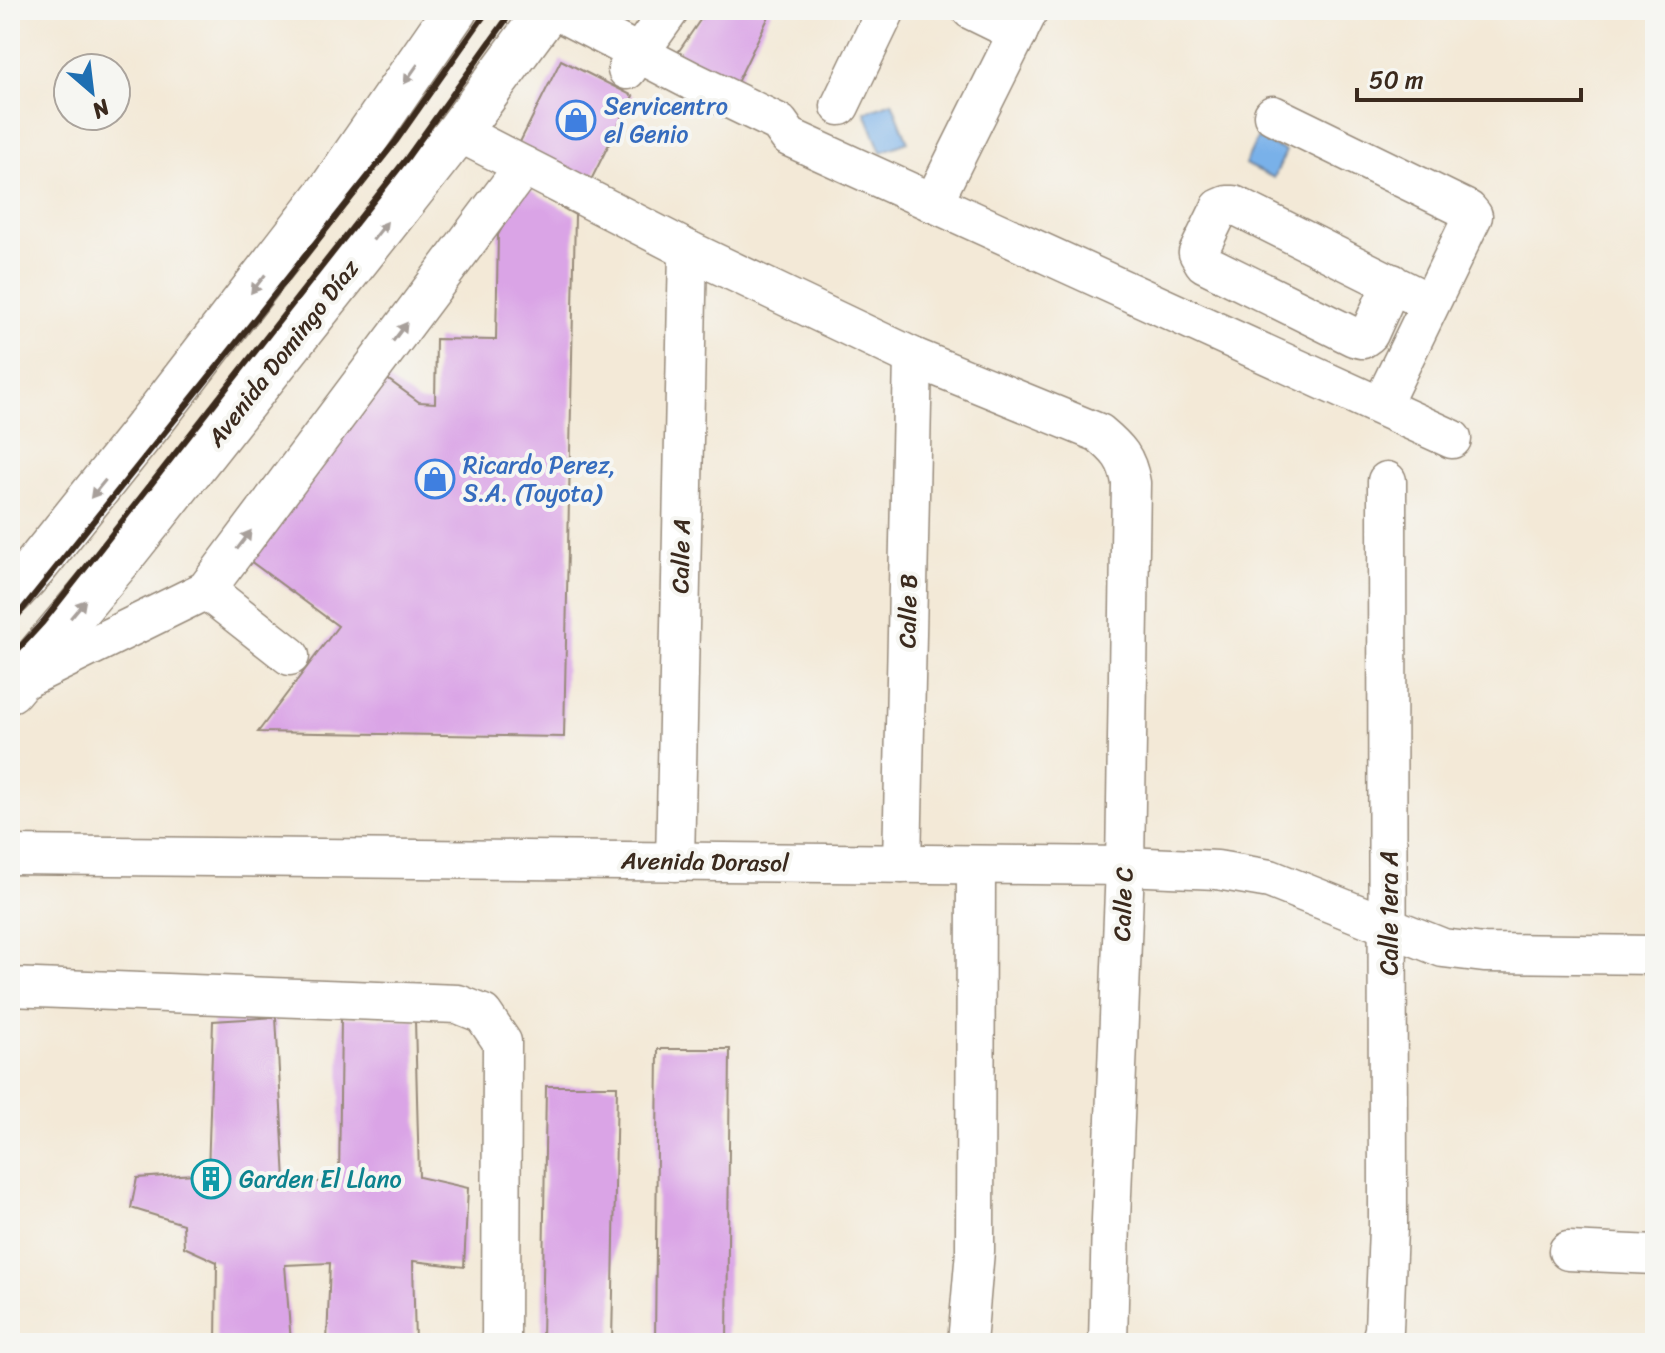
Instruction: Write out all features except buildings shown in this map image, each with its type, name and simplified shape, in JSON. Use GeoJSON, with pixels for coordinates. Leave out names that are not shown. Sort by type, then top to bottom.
{"type":"FeatureCollection","features":[{"type":"Feature","properties":{"kind":"main road"},"geometry":{"type":"LineString","coordinates":[[18,582],[155,417],[332,188],[455,10]]}},
{"type":"Feature","properties":{"kind":"main road","name":"Avenida Domingo Díaz"},"geometry":{"type":"LineString","coordinates":[[13,687],[119,560],[458,132],[547,14]]}},
{"type":"Feature","properties":{"kind":"street"},"geometry":{"type":"LineString","coordinates":[[633,62],[670,10]]}},
{"type":"Feature","properties":{"kind":"street"},"geometry":{"type":"LineString","coordinates":[[840,106],[886,10]]}},
{"type":"Feature","properties":{"kind":"street"},"geometry":{"type":"LineString","coordinates":[[933,203],[1023,21],[971,10]]}},
{"type":"Feature","properties":{"kind":"street"},"geometry":{"type":"LineString","coordinates":[[547,14],[633,62],[779,123],[789,137],[1452,439]]}},
{"type":"Feature","properties":{"kind":"street"},"geometry":{"type":"LineString","coordinates":[[1273,115],[1468,210],[1473,216],[1381,406]]}},
{"type":"Feature","properties":{"kind":"street"},"geometry":{"type":"LineString","coordinates":[[458,132],[688,250],[913,357]]}},
{"type":"Feature","properties":{"kind":"street"},"geometry":{"type":"LineString","coordinates":[[13,687],[206,590],[524,166]]}},
{"type":"Feature","properties":{"kind":"street"},"geometry":{"type":"LineString","coordinates":[[1392,283],[1369,334],[1362,339],[1204,263],[1198,253],[1220,208],[1234,205],[1392,283],[1430,303]]}},
{"type":"Feature","properties":{"kind":"street","name":"Calle A"},"geometry":{"type":"LineString","coordinates":[[675,862],[688,250]]}},
{"type":"Feature","properties":{"kind":"street","name":"Calle C"},"geometry":{"type":"LineString","coordinates":[[913,357],[1099,433],[1116,447],[1128,465],[1131,483],[1125,866],[1108,1343]]}},
{"type":"Feature","properties":{"kind":"street","name":"Calle B"},"geometry":{"type":"LineString","coordinates":[[902,864],[913,357]]}},
{"type":"Feature","properties":{"kind":"street","name":"Calle 1era A"},"geometry":{"type":"LineString","coordinates":[[1380,1343],[1384,1330],[1388,1228],[1387,481]]}},
{"type":"Feature","properties":{"kind":"street"},"geometry":{"type":"LineString","coordinates":[[206,590],[290,656]]}},
{"type":"Feature","properties":{"kind":"street","name":"Avenida Dorasol"},"geometry":{"type":"LineString","coordinates":[[10,855],[1125,866],[1217,870],[1270,879],[1443,948],[1484,953],[1655,955]]}},
{"type":"Feature","properties":{"kind":"street"},"geometry":{"type":"LineString","coordinates":[[967,1343],[975,1251],[976,865]]}},
{"type":"Feature","properties":{"kind":"street"},"geometry":{"type":"LineString","coordinates":[[10,987],[458,1004],[483,1014],[502,1042],[501,1343]]}},
{"type":"Feature","properties":{"kind":"street"},"geometry":{"type":"LineString","coordinates":[[1568,1251],[1655,1255]]}},
{"type":"Feature","properties":{"kind":"water"},"geometry":{"type":"Polygon","coordinates":[[[892,102],[908,142],[881,152],[865,112],[892,102]]]}},
{"type":"Feature","properties":{"kind":"water"},"geometry":{"type":"Polygon","coordinates":[[[1257,138],[1286,151],[1274,178],[1245,164],[1257,138]]]}},
{"type":"Feature","properties":{"kind":"railway"},"geometry":{"type":"LineString","coordinates":[[10,625],[396,141],[488,10]]}},
{"type":"Feature","properties":{"kind":"railway"},"geometry":{"type":"LineString","coordinates":[[10,658],[43,622],[407,158],[513,10]]}},
{"type":"Feature","properties":{"kind":"place","name":"Servicentro el Genio"},"geometry":{"type":"Point","coordinates":[576,120]}},
{"type":"Feature","properties":{"kind":"place","name":"Ricardo Perez, S.A. (Toyota)"},"geometry":{"type":"Point","coordinates":[435,479]}},
{"type":"Feature","properties":{"kind":"place","name":"Garden El Llano"},"geometry":{"type":"Point","coordinates":[211,1179]}}]}
